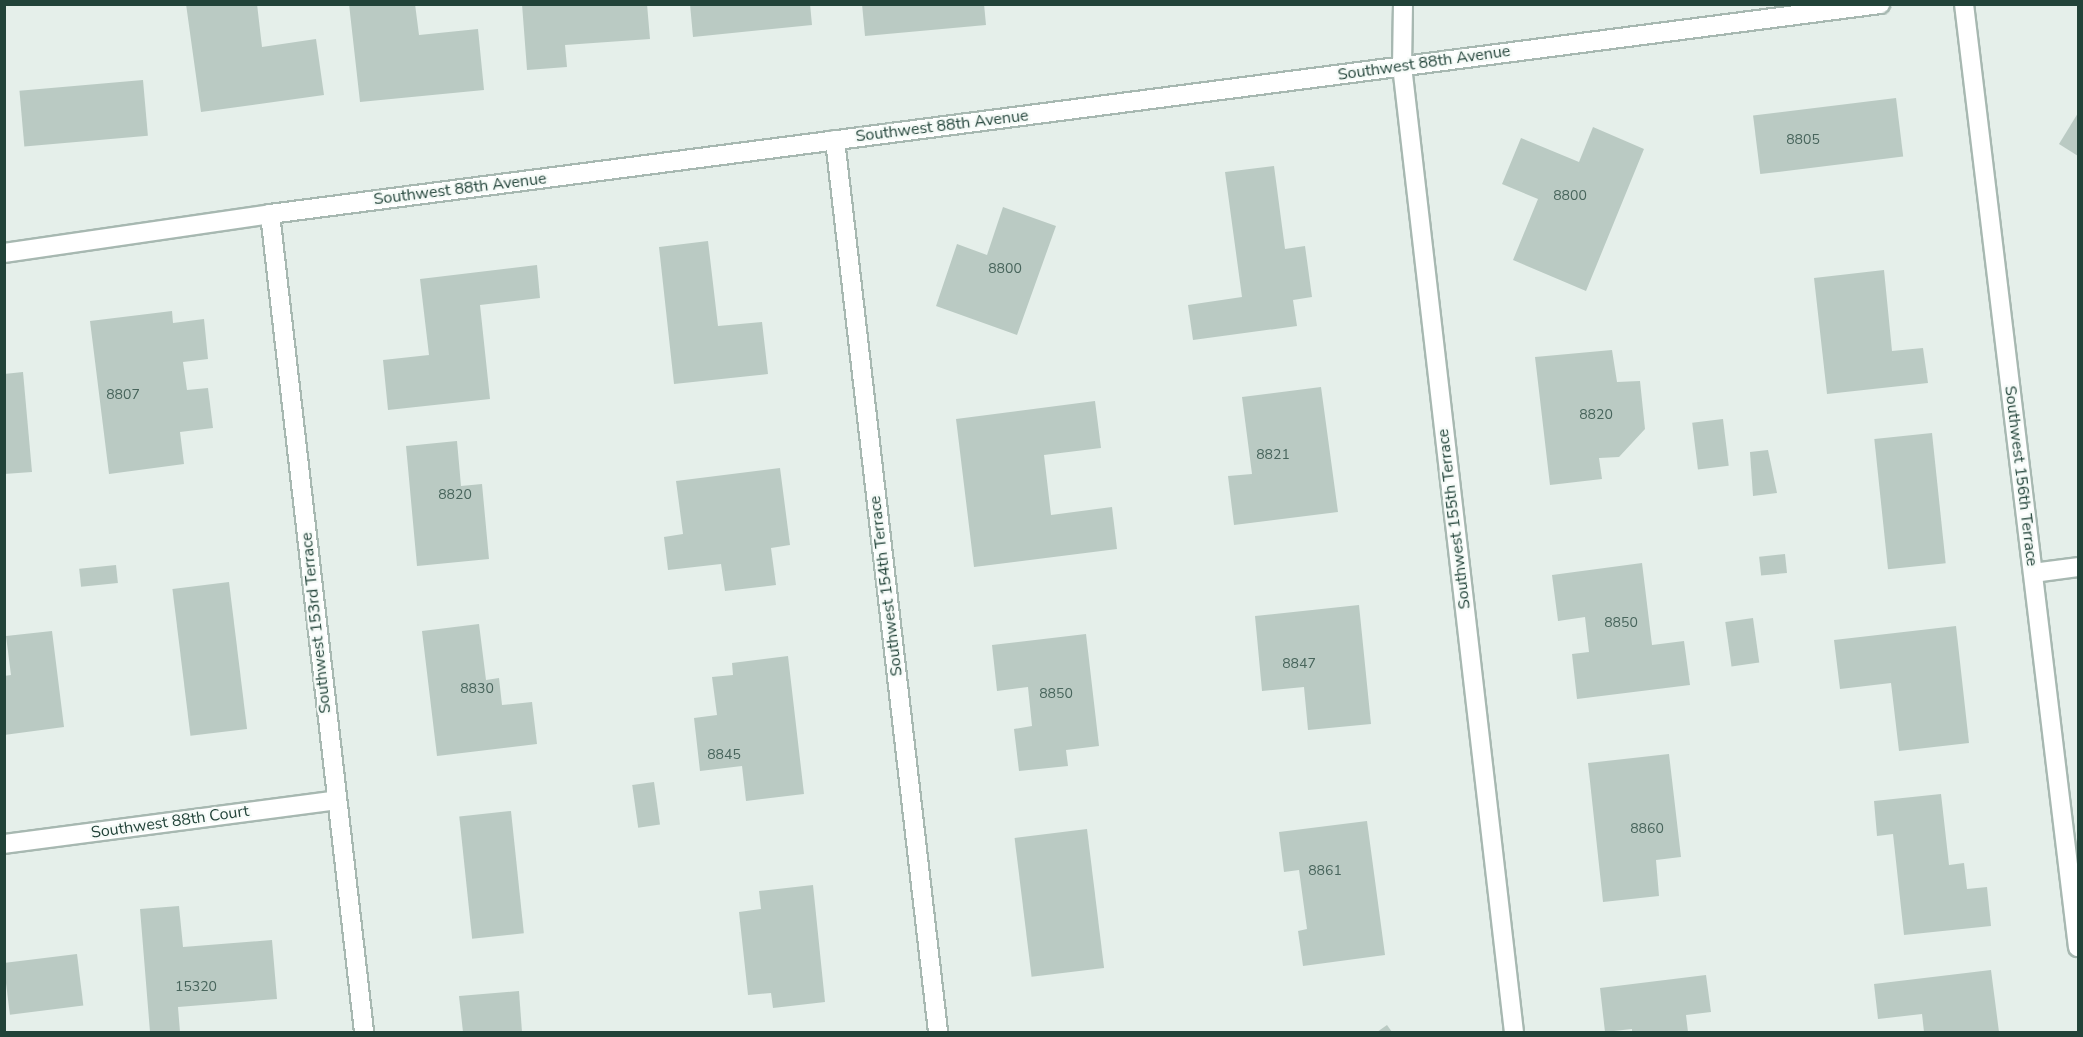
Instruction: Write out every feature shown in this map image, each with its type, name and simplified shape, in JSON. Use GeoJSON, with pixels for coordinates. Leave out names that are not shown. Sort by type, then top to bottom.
{"type":"FeatureCollection","features":[{"type":"Feature","properties":{"kind":"street","name":"Southwest 155th Terrace"},"geometry":{"type":"LineString","coordinates":[[1403,4],[1402,66],[1514,1032]]}},
{"type":"Feature","properties":{"kind":"street","name":"Southwest 88th Avenue"},"geometry":{"type":"LineString","coordinates":[[4,253],[270,214],[1880,4]]}},
{"type":"Feature","properties":{"kind":"street","name":"Southwest 156th Terrace"},"geometry":{"type":"LineString","coordinates":[[1964,4],[2079,947]]}},
{"type":"Feature","properties":{"kind":"street","name":"Southwest 154th Terrace"},"geometry":{"type":"LineString","coordinates":[[835,140],[938,1032]]}},
{"type":"Feature","properties":{"kind":"street","name":"Southwest 153rd Terrace"},"geometry":{"type":"LineString","coordinates":[[270,214],[364,1032]]}},
{"type":"Feature","properties":{"kind":"street"},"geometry":{"type":"LineString","coordinates":[[2033,573],[2079,567]]}},
{"type":"Feature","properties":{"kind":"street","name":"Southwest 88th Court"},"geometry":{"type":"LineString","coordinates":[[4,844],[336,800]]}},
{"type":"Feature","properties":{"kind":"building"},"geometry":{"type":"Polygon","coordinates":[[[186,4],[257,4],[262,47],[316,39],[324,95],[201,112],[186,4]]]}},
{"type":"Feature","properties":{"kind":"building"},"geometry":{"type":"Polygon","coordinates":[[[349,4],[415,4],[419,35],[478,29],[484,90],[360,102],[349,4]]]}},
{"type":"Feature","properties":{"kind":"building"},"geometry":{"type":"Polygon","coordinates":[[[522,4],[647,4],[650,39],[565,45],[567,67],[527,70],[522,4]]]}},
{"type":"Feature","properties":{"kind":"building"},"geometry":{"type":"Polygon","coordinates":[[[690,4],[810,4],[812,25],[693,37],[690,4]]]}},
{"type":"Feature","properties":{"kind":"building"},"geometry":{"type":"Polygon","coordinates":[[[862,4],[984,4],[986,25],[865,36],[862,4]]]}},
{"type":"Feature","properties":{"kind":"building"},"geometry":{"type":"Polygon","coordinates":[[[143,80],[148,136],[24,147],[19,91],[143,80]]]}},
{"type":"Feature","properties":{"kind":"building"},"geometry":{"type":"Polygon","coordinates":[[[1896,98],[1903,157],[1760,174],[1753,116],[1896,98]]]}},
{"type":"Feature","properties":{"kind":"building"},"geometry":{"type":"Polygon","coordinates":[[[2078,113],[2078,156],[2059,144],[2078,113]]]}},
{"type":"Feature","properties":{"kind":"building"},"geometry":{"type":"Polygon","coordinates":[[[1593,127],[1644,149],[1586,291],[1513,260],[1538,199],[1502,184],[1521,138],[1579,162],[1593,127]]]}},
{"type":"Feature","properties":{"kind":"building"},"geometry":{"type":"Polygon","coordinates":[[[1274,166],[1285,249],[1305,246],[1312,297],[1293,300],[1297,326],[1193,340],[1188,305],[1242,297],[1225,172],[1274,166]]]}},
{"type":"Feature","properties":{"kind":"building"},"geometry":{"type":"Polygon","coordinates":[[[1003,207],[1056,226],[1017,335],[936,306],[957,244],[987,255],[1003,207]]]}},
{"type":"Feature","properties":{"kind":"building"},"geometry":{"type":"Polygon","coordinates":[[[708,241],[718,326],[762,322],[768,374],[674,384],[659,247],[708,241]]]}},
{"type":"Feature","properties":{"kind":"building"},"geometry":{"type":"Polygon","coordinates":[[[537,265],[540,298],[480,305],[490,399],[388,410],[383,360],[429,355],[420,279],[537,265]]]}},
{"type":"Feature","properties":{"kind":"building"},"geometry":{"type":"Polygon","coordinates":[[[1884,270],[1892,351],[1923,348],[1928,383],[1827,394],[1814,278],[1884,270]]]}},
{"type":"Feature","properties":{"kind":"building"},"geometry":{"type":"Polygon","coordinates":[[[172,311],[173,323],[204,319],[208,359],[183,362],[187,390],[208,388],[213,428],[180,432],[184,464],[109,474],[90,321],[172,311]]]}},
{"type":"Feature","properties":{"kind":"building"},"geometry":{"type":"Polygon","coordinates":[[[1612,350],[1617,382],[1640,381],[1645,429],[1619,457],[1599,458],[1602,479],[1550,485],[1535,357],[1612,350]]]}},
{"type":"Feature","properties":{"kind":"building"},"geometry":{"type":"Polygon","coordinates":[[[23,372],[32,472],[4,474],[4,374],[23,372]]]}},
{"type":"Feature","properties":{"kind":"building"},"geometry":{"type":"Polygon","coordinates":[[[1321,387],[1338,512],[1234,525],[1228,476],[1252,474],[1242,397],[1321,387]]]}},
{"type":"Feature","properties":{"kind":"building"},"geometry":{"type":"Polygon","coordinates":[[[1095,401],[1101,448],[1044,455],[1051,515],[1112,507],[1117,549],[974,567],[956,419],[1095,401]]]}},
{"type":"Feature","properties":{"kind":"building"},"geometry":{"type":"Polygon","coordinates":[[[1723,419],[1729,466],[1698,469],[1692,423],[1723,419]]]}},
{"type":"Feature","properties":{"kind":"building"},"geometry":{"type":"Polygon","coordinates":[[[1932,433],[1946,563],[1888,569],[1874,439],[1932,433]]]}},
{"type":"Feature","properties":{"kind":"building"},"geometry":{"type":"Polygon","coordinates":[[[457,441],[461,486],[482,484],[489,559],[417,566],[406,446],[457,441]]]}},
{"type":"Feature","properties":{"kind":"building"},"geometry":{"type":"Polygon","coordinates":[[[1768,450],[1777,493],[1753,496],[1750,452],[1768,450]]]}},
{"type":"Feature","properties":{"kind":"building"},"geometry":{"type":"Polygon","coordinates":[[[780,468],[790,545],[771,548],[776,585],[725,591],[721,564],[668,570],[664,537],[683,534],[676,481],[780,468]]]}},
{"type":"Feature","properties":{"kind":"building"},"geometry":{"type":"Polygon","coordinates":[[[1785,554],[1787,573],[1761,576],[1759,557],[1785,554]]]}},
{"type":"Feature","properties":{"kind":"building"},"geometry":{"type":"Polygon","coordinates":[[[1642,563],[1652,645],[1684,641],[1690,685],[1577,699],[1572,654],[1589,652],[1585,617],[1558,621],[1552,575],[1642,563]]]}},
{"type":"Feature","properties":{"kind":"building"},"geometry":{"type":"Polygon","coordinates":[[[116,565],[118,583],[81,587],[79,569],[116,565]]]}},
{"type":"Feature","properties":{"kind":"building"},"geometry":{"type":"Polygon","coordinates":[[[229,582],[247,729],[190,736],[172,589],[229,582]]]}},
{"type":"Feature","properties":{"kind":"building"},"geometry":{"type":"Polygon","coordinates":[[[1359,605],[1371,724],[1308,730],[1304,687],[1262,691],[1255,616],[1359,605]]]}},
{"type":"Feature","properties":{"kind":"building"},"geometry":{"type":"Polygon","coordinates":[[[1753,618],[1759,663],[1732,666],[1725,622],[1753,618]]]}},
{"type":"Feature","properties":{"kind":"building"},"geometry":{"type":"Polygon","coordinates":[[[479,624],[486,680],[499,678],[502,705],[532,702],[537,744],[437,756],[422,631],[479,624]]]}},
{"type":"Feature","properties":{"kind":"building"},"geometry":{"type":"Polygon","coordinates":[[[1956,626],[1969,743],[1899,751],[1891,683],[1840,689],[1834,640],[1956,626]]]}},
{"type":"Feature","properties":{"kind":"building"},"geometry":{"type":"Polygon","coordinates":[[[52,631],[64,727],[4,735],[4,676],[11,675],[6,636],[52,631]]]}},
{"type":"Feature","properties":{"kind":"building"},"geometry":{"type":"Polygon","coordinates":[[[1086,634],[1099,746],[1066,750],[1068,766],[1019,771],[1014,729],[1032,726],[1028,687],[997,691],[992,645],[1086,634]]]}},
{"type":"Feature","properties":{"kind":"building"},"geometry":{"type":"Polygon","coordinates":[[[788,656],[804,794],[746,801],[742,766],[700,771],[694,718],[717,715],[712,677],[733,675],[732,663],[788,656]]]}},
{"type":"Feature","properties":{"kind":"building"},"geometry":{"type":"Polygon","coordinates":[[[1669,754],[1681,857],[1656,860],[1659,896],[1603,902],[1588,763],[1669,754]]]}},
{"type":"Feature","properties":{"kind":"building"},"geometry":{"type":"Polygon","coordinates":[[[654,782],[660,825],[638,828],[632,785],[654,782]]]}},
{"type":"Feature","properties":{"kind":"building"},"geometry":{"type":"Polygon","coordinates":[[[1941,794],[1949,865],[1964,863],[1967,889],[1987,887],[1991,926],[1904,935],[1893,834],[1877,836],[1874,801],[1941,794]]]}},
{"type":"Feature","properties":{"kind":"building"},"geometry":{"type":"Polygon","coordinates":[[[511,811],[524,933],[472,939],[459,816],[511,811]]]}},
{"type":"Feature","properties":{"kind":"building"},"geometry":{"type":"Polygon","coordinates":[[[1367,821],[1385,955],[1303,966],[1298,931],[1307,929],[1299,870],[1284,872],[1279,832],[1367,821]]]}},
{"type":"Feature","properties":{"kind":"building"},"geometry":{"type":"Polygon","coordinates":[[[1087,829],[1104,968],[1032,977],[1015,838],[1087,829]]]}},
{"type":"Feature","properties":{"kind":"building"},"geometry":{"type":"Polygon","coordinates":[[[813,885],[825,1002],[773,1008],[771,993],[748,995],[739,912],[761,909],[759,891],[813,885]]]}},
{"type":"Feature","properties":{"kind":"building"},"geometry":{"type":"Polygon","coordinates":[[[179,906],[183,947],[272,940],[277,999],[178,1007],[180,1032],[150,1032],[140,909],[179,906]]]}},
{"type":"Feature","properties":{"kind":"building"},"geometry":{"type":"Polygon","coordinates":[[[77,954],[83,1006],[10,1015],[4,963],[77,954]]]}},
{"type":"Feature","properties":{"kind":"building"},"geometry":{"type":"Polygon","coordinates":[[[1991,970],[1999,1032],[1924,1032],[1922,1014],[1878,1019],[1874,984],[1991,970]]]}},
{"type":"Feature","properties":{"kind":"building"},"geometry":{"type":"Polygon","coordinates":[[[1706,975],[1711,1012],[1686,1015],[1688,1032],[1632,1032],[1632,1029],[1605,1032],[1600,988],[1706,975]]]}},
{"type":"Feature","properties":{"kind":"building"},"geometry":{"type":"Polygon","coordinates":[[[519,991],[522,1032],[463,1032],[459,996],[519,991]]]}},
{"type":"Feature","properties":{"kind":"building"},"geometry":{"type":"Polygon","coordinates":[[[1387,1025],[1392,1032],[1377,1032],[1387,1025]]]}}]}
